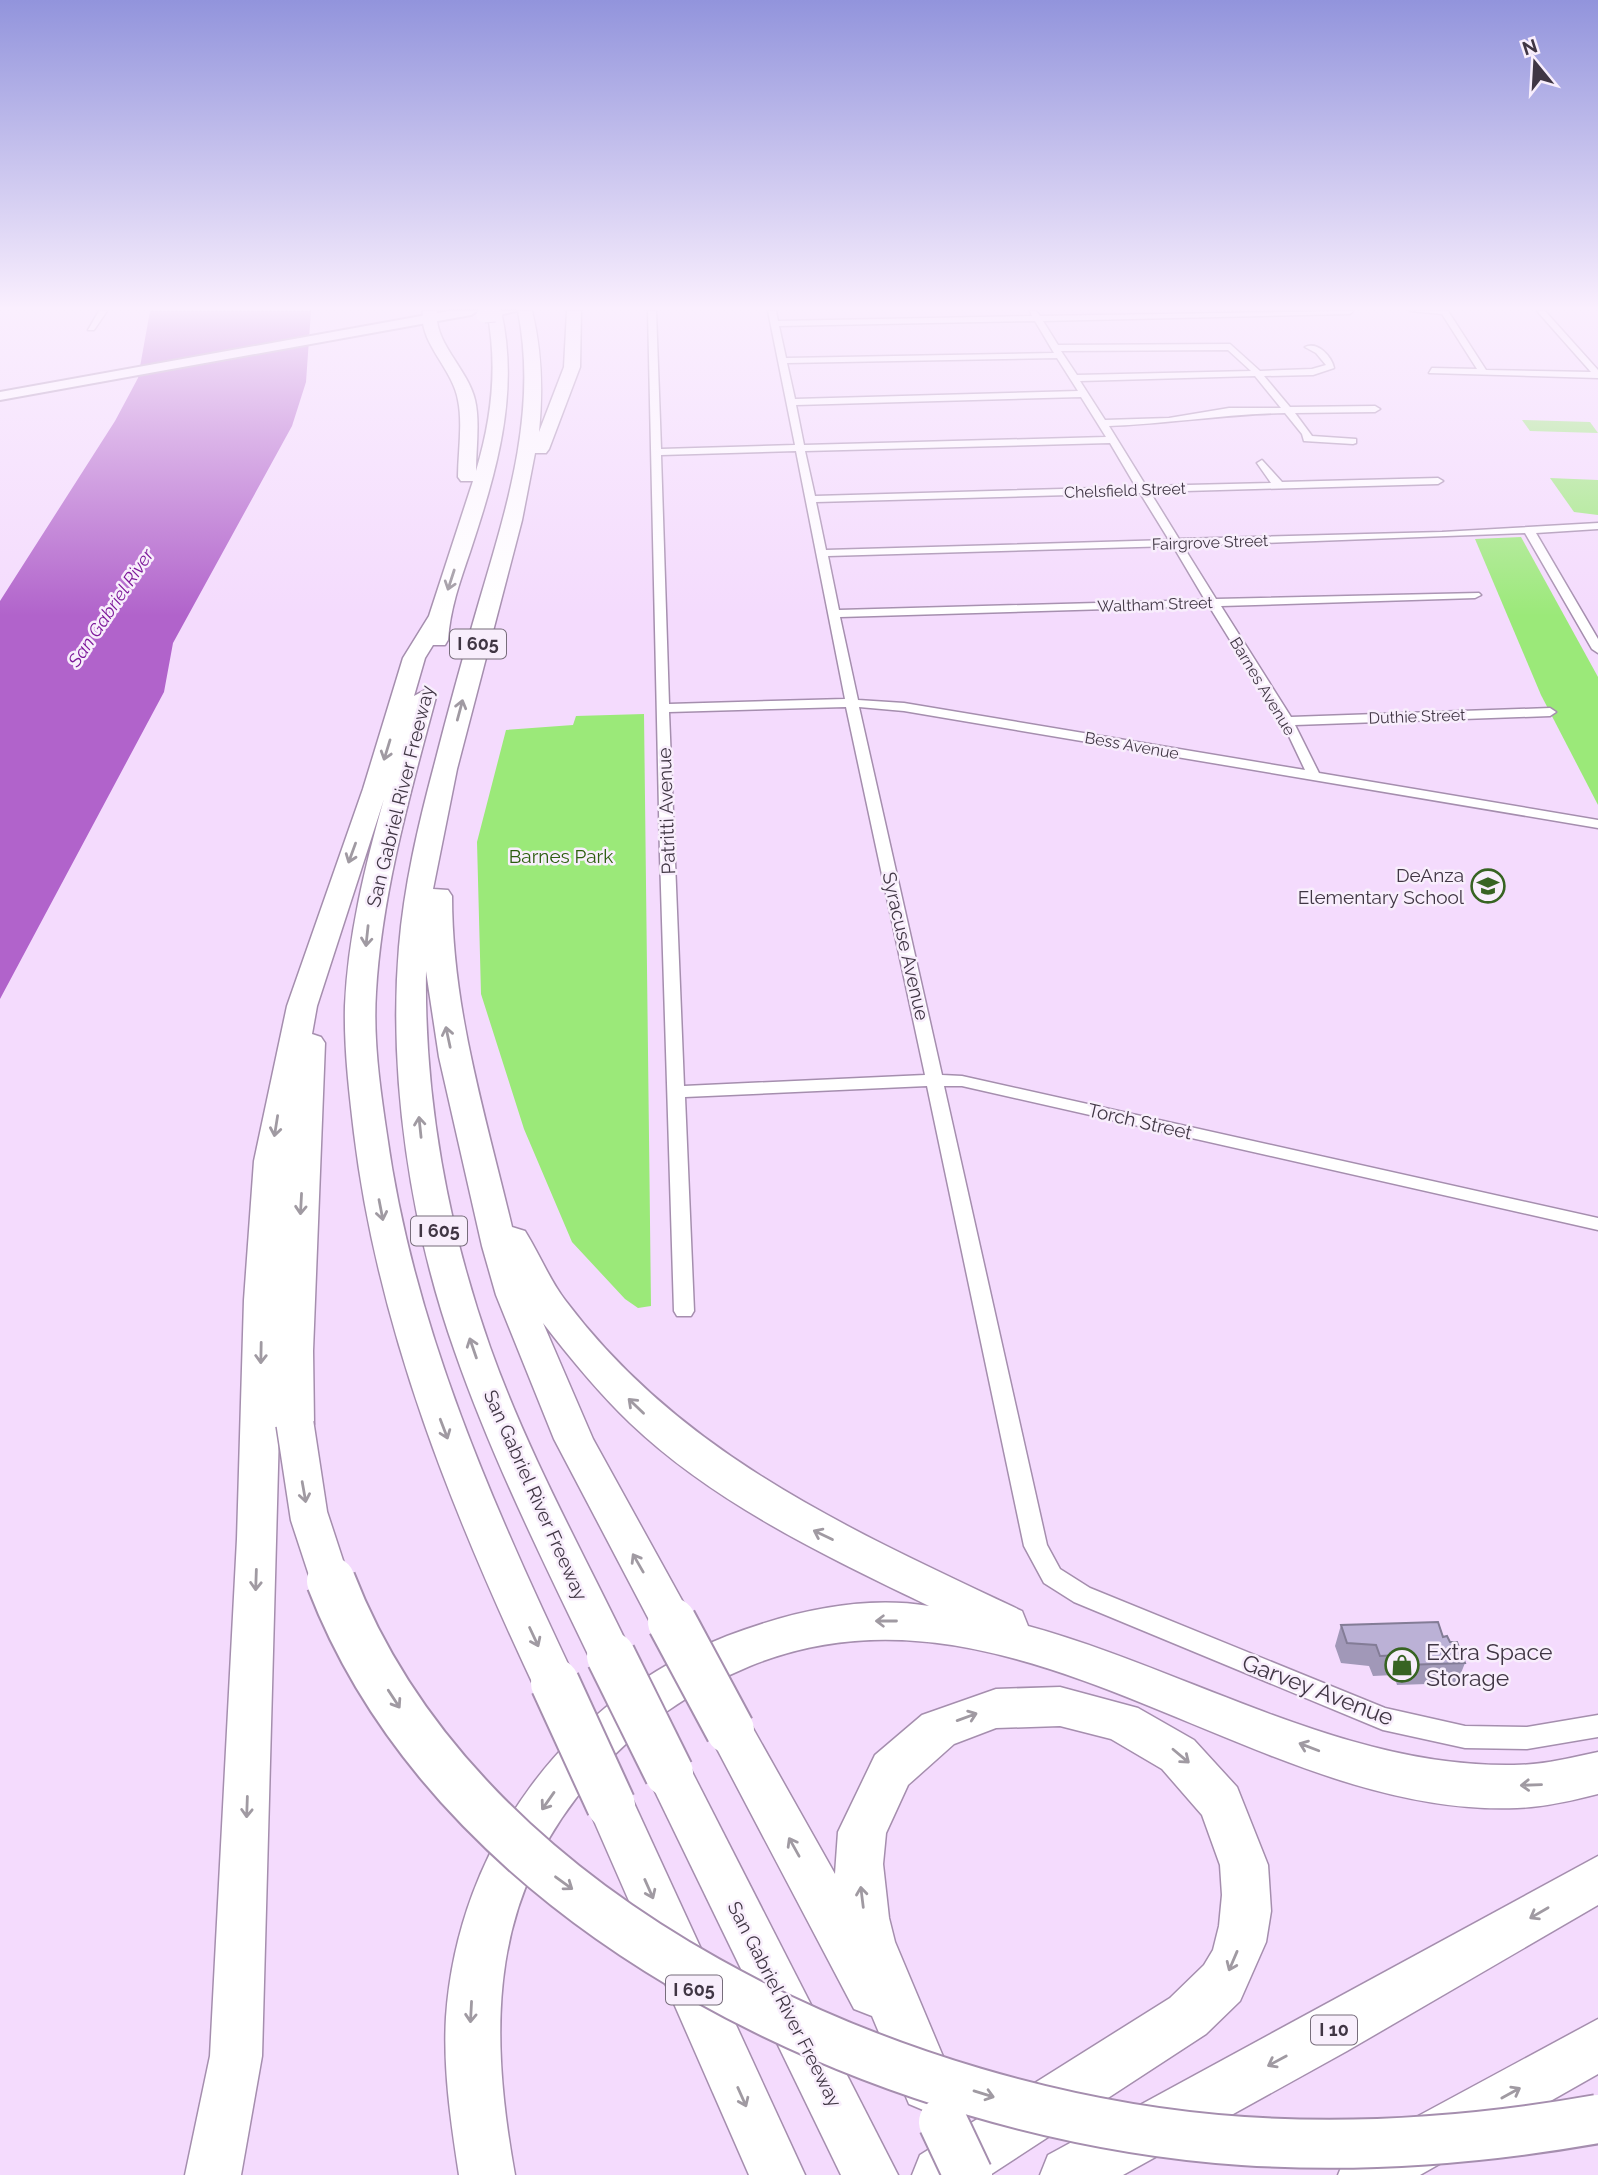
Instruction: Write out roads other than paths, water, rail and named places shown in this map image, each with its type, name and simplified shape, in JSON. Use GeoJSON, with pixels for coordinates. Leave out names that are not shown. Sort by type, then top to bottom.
{"type":"FeatureCollection","features":[{"type":"Feature","properties":{"kind":"highway"},"geometry":{"type":"LineString","coordinates":[[463,541],[470,439],[468,412]]}},
{"type":"Feature","properties":{"kind":"highway","name":"San Gabriel River Freeway"},"geometry":{"type":"LineString","coordinates":[[498,412],[463,541],[438,619],[436,658],[384,845],[370,911],[361,994],[363,1068],[372,1165],[391,1264],[424,1376],[479,1519],[611,1804],[777,2175]]}},
{"type":"Feature","properties":{"kind":"highway","name":"San Gabriel River Freeway"},"geometry":{"type":"LineString","coordinates":[[531,412],[513,511],[443,776],[418,902],[411,987],[413,1057],[424,1154],[443,1249],[472,1348],[519,1467],[868,2172]]}},
{"type":"Feature","properties":{"kind":"highway"},"geometry":{"type":"LineString","coordinates":[[513,511],[557,412]]}},
{"type":"Feature","properties":{"kind":"highway"},"geometry":{"type":"LineString","coordinates":[[213,2175],[236,2056],[258,1539],[262,1300],[271,1161],[302,1006],[376,789],[414,658],[438,619]]}},
{"type":"Feature","properties":{"kind":"highway"},"geometry":{"type":"LineString","coordinates":[[443,776],[438,970],[452,1055],[499,1246],[538,1356],[602,1499],[672,1622],[943,2122],[968,2175]]}},
{"type":"Feature","properties":{"kind":"highway"},"geometry":{"type":"LineString","coordinates":[[317,965],[306,1092],[294,1351],[295,1424],[306,1505],[332,1585],[366,1656],[434,1754],[490,1816],[547,1871],[672,1957],[774,2013],[874,2057],[1021,2106],[1100,2123],[1206,2138],[1362,2147],[1466,2139],[1547,2129],[1598,2119]]}},
{"type":"Feature","properties":{"kind":"highway"},"geometry":{"type":"LineString","coordinates":[[483,1174],[510,1235],[551,1308],[589,1357],[637,1408],[673,1439],[714,1470],[813,1531],[1085,1662],[1325,1753],[1416,1778],[1460,1784],[1535,1786],[1568,1782],[1598,1773]]}},
{"type":"Feature","properties":{"kind":"highway"},"geometry":{"type":"LineString","coordinates":[[486,2175],[476,2117],[470,2035],[472,1991],[485,1931],[497,1893],[513,1858],[544,1804],[573,1766],[631,1710],[673,1682],[749,1644],[809,1629],[854,1622],[911,1621],[954,1625],[1085,1662]]}},
{"type":"Feature","properties":{"kind":"highway"},"geometry":{"type":"LineString","coordinates":[[940,2175],[1188,2016],[1222,1983],[1235,1959],[1245,1922],[1247,1882],[1241,1847],[1231,1821],[1214,1790],[1195,1768],[1168,1745],[1141,1729],[1083,1709],[1052,1704],[1020,1704],[989,1710],[936,1732],[911,1751],[891,1772],[872,1803],[861,1834],[861,1899],[871,1942],[943,2122]]}},
{"type":"Feature","properties":{"kind":"highway","name":"I 10"},"geometry":{"type":"LineString","coordinates":[[1068,2175],[1329,2033],[1598,1879]]}},
{"type":"Feature","properties":{"kind":"highway"},"geometry":{"type":"LineString","coordinates":[[1366,2175],[1598,2045]]}},
{"type":"Feature","properties":{"kind":"street","name":"Patritti Avenue"},"geometry":{"type":"LineString","coordinates":[[655,412],[684,1311]]}},
{"type":"Feature","properties":{"kind":"street","name":"Syracuse Avenue"},"geometry":{"type":"LineString","coordinates":[[791,412],[1036,1546],[1052,1576]]}},
{"type":"Feature","properties":{"kind":"street","name":"Barnes Avenue"},"geometry":{"type":"LineString","coordinates":[[1096,412],[1285,721],[1311,767],[1313,776]]}},
{"type":"Feature","properties":{"kind":"street"},"geometry":{"type":"LineString","coordinates":[[1103,423],[1169,421],[1220,412]]}},
{"type":"Feature","properties":{"kind":"street"},"geometry":{"type":"LineString","coordinates":[[1289,412],[1307,434],[1307,439],[1353,441]]}},
{"type":"Feature","properties":{"kind":"street"},"geometry":{"type":"LineString","coordinates":[[656,452],[1113,440]]}},
{"type":"Feature","properties":{"kind":"street"},"geometry":{"type":"LineString","coordinates":[[1262,463],[1279,486]]}},
{"type":"Feature","properties":{"kind":"street","name":"Chelsfield Street"},"geometry":{"type":"LineString","coordinates":[[811,499],[1438,481]]}},
{"type":"Feature","properties":{"kind":"street","name":"Fairgrove Street"},"geometry":{"type":"LineString","coordinates":[[822,553],[1462,534],[1598,526]]}},
{"type":"Feature","properties":{"kind":"street"},"geometry":{"type":"LineString","coordinates":[[1528,529],[1598,649]]}},
{"type":"Feature","properties":{"kind":"street","name":"Waltham Street"},"geometry":{"type":"LineString","coordinates":[[834,614],[1475,595]]}},
{"type":"Feature","properties":{"kind":"street","name":"Bess Avenue"},"geometry":{"type":"LineString","coordinates":[[663,708],[852,703],[904,706],[1598,824]]}},
{"type":"Feature","properties":{"kind":"street","name":"Duthie Street"},"geometry":{"type":"LineString","coordinates":[[1285,721],[1550,712]]}},
{"type":"Feature","properties":{"kind":"street","name":"Torch Street"},"geometry":{"type":"LineString","coordinates":[[676,1092],[962,1081],[1598,1224]]}},
{"type":"Feature","properties":{"kind":"street","name":"Garvey Avenue"},"geometry":{"type":"LineString","coordinates":[[1052,1576],[1083,1595],[1383,1718],[1465,1737],[1527,1738],[1598,1726]]}},
{"type":"Feature","properties":{"kind":"water","name":"San Gabriel River"},"geometry":{"type":"Polygon","coordinates":[[[120,412],[296,412],[292,426],[173,643],[164,692],[0,999],[0,601],[120,412]]]}},
{"type":"Feature","properties":{"kind":"place","name":"DeAnza Elementary School"},"geometry":{"type":"Point","coordinates":[1488,886]}},
{"type":"Feature","properties":{"kind":"place","name":"Extra Space Storage"},"geometry":{"type":"Point","coordinates":[1402,1665]}},
{"type":"Feature","properties":{"kind":"park label","name":"Barnes Park"},"geometry":{"type":"Point","coordinates":[561,856]}}]}
